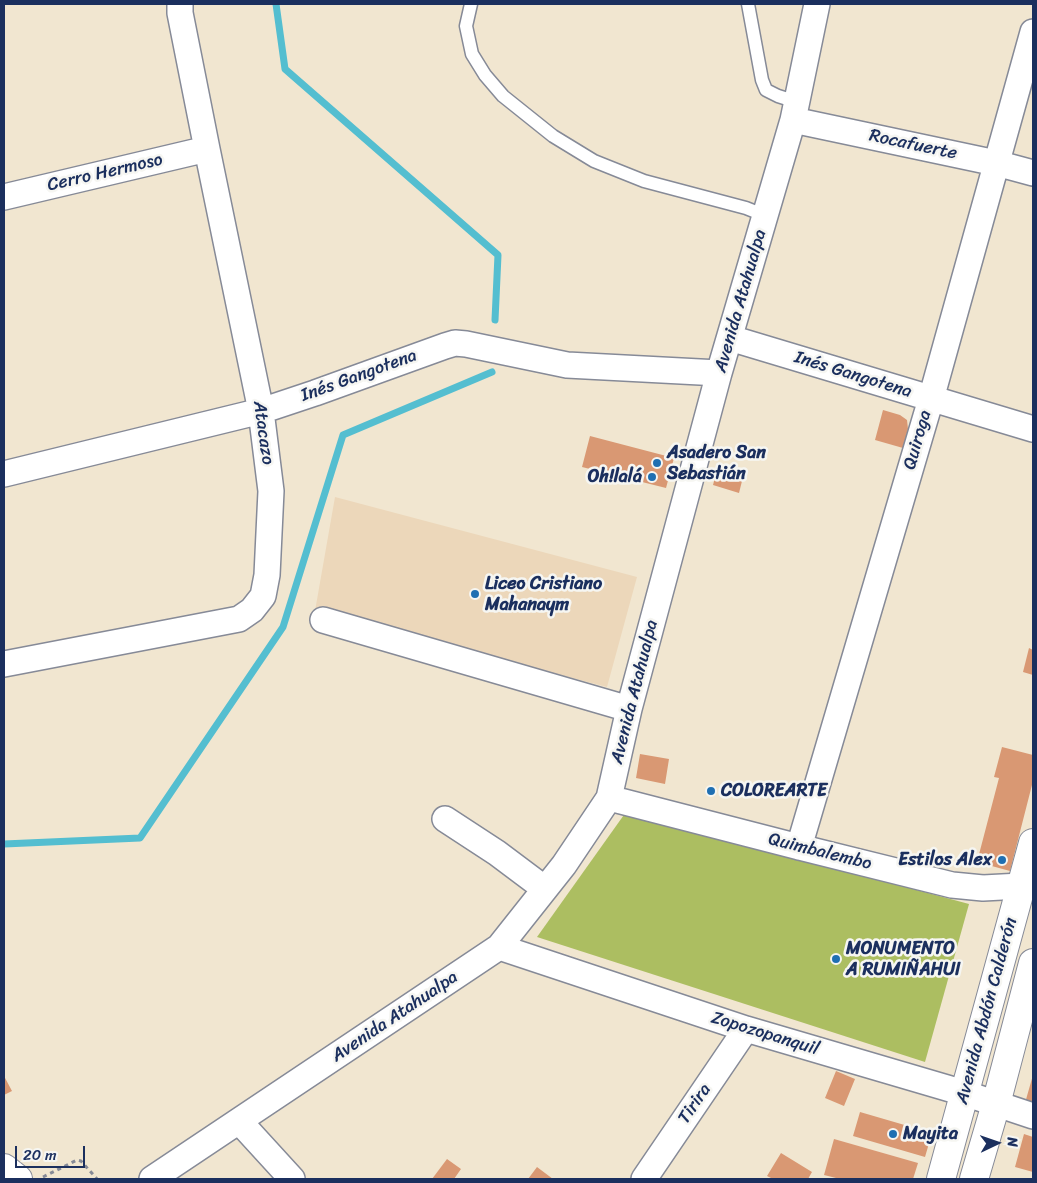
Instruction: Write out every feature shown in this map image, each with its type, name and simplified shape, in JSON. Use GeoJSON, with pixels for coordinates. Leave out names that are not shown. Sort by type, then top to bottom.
{"type":"FeatureCollection","features":[{"type":"Feature","properties":{"kind":"main road","name":"Avenida Abdón Calderón"},"geometry":{"type":"LineString","coordinates":[[941,1179],[964,1093],[1027,886],[1033,843]]}},
{"type":"Feature","properties":{"kind":"main road","name":"Avenida Abdón Calderón"},"geometry":{"type":"LineString","coordinates":[[974,1179],[996,1104],[1033,962]]}},
{"type":"Feature","properties":{"kind":"main road"},"geometry":{"type":"LineString","coordinates":[[4,1168],[18,1179]]}},
{"type":"Feature","properties":{"kind":"street","name":"Atacazo"},"geometry":{"type":"LineString","coordinates":[[4,664],[239,619],[252,610],[263,596],[271,491],[261,410],[206,149],[180,13],[180,4]]}},
{"type":"Feature","properties":{"kind":"street","name":"Avenida Atahualpa"},"geometry":{"type":"LineString","coordinates":[[152,1179],[499,947],[564,866],[609,798],[629,710],[719,373],[795,111],[817,4]]}},
{"type":"Feature","properties":{"kind":"street","name":"Quiroga"},"geometry":{"type":"LineString","coordinates":[[799,847],[931,399],[1033,32]]}},
{"type":"Feature","properties":{"kind":"street","name":"Rocafuerte"},"geometry":{"type":"LineString","coordinates":[[795,111],[1033,173]]}},
{"type":"Feature","properties":{"kind":"street","name":"Cerro Hermoso"},"geometry":{"type":"LineString","coordinates":[[4,197],[206,149]]}},
{"type":"Feature","properties":{"kind":"street","name":"Inés Gangotena"},"geometry":{"type":"LineString","coordinates":[[730,338],[1033,429]]}},
{"type":"Feature","properties":{"kind":"street","name":"Inés Gangotena"},"geometry":{"type":"LineString","coordinates":[[4,474],[261,410],[455,344],[466,344],[567,365],[719,373]]}},
{"type":"Feature","properties":{"kind":"street"},"geometry":{"type":"LineString","coordinates":[[323,620],[629,710]]}},
{"type":"Feature","properties":{"kind":"street","name":"Quimbalembo"},"geometry":{"type":"LineString","coordinates":[[609,798],[952,885],[983,888],[1027,886]]}},
{"type":"Feature","properties":{"kind":"street"},"geometry":{"type":"LineString","coordinates":[[445,819],[545,889]]}},
{"type":"Feature","properties":{"kind":"street","name":"Zopozopanquil"},"geometry":{"type":"LineString","coordinates":[[499,947],[746,1029],[964,1093],[1033,1116]]}},
{"type":"Feature","properties":{"kind":"street","name":"Tirira"},"geometry":{"type":"LineString","coordinates":[[644,1179],[746,1029]]}},
{"type":"Feature","properties":{"kind":"street"},"geometry":{"type":"LineString","coordinates":[[239,1121],[292,1179]]}},
{"type":"Feature","properties":{"kind":"lane"},"geometry":{"type":"LineString","coordinates":[[471,4],[466,26],[472,54],[485,75],[503,96],[554,136],[594,161],[644,181],[746,208],[766,216]]}},
{"type":"Feature","properties":{"kind":"lane"},"geometry":{"type":"LineString","coordinates":[[748,4],[762,80],[766,90],[778,96],[795,111]]}},
{"type":"Feature","properties":{"kind":"path"},"geometry":{"type":"LineString","coordinates":[[39,1179],[77,1160],[81,1161],[97,1179]]}},
{"type":"Feature","properties":{"kind":"shaded area","name":"Liceo Cristiano Mahanaym"},"geometry":{"type":"Polygon","coordinates":[[[335,497],[637,577],[607,687],[315,611],[335,497]]]}},
{"type":"Feature","properties":{"kind":"green space"},"geometry":{"type":"Polygon","coordinates":[[[626,812],[969,904],[925,1062],[537,937],[626,812]]]}},
{"type":"Feature","properties":{"kind":"building"},"geometry":{"type":"Polygon","coordinates":[[[883,410],[900,415],[907,420],[908,429],[903,448],[875,440],[883,410]]]}},
{"type":"Feature","properties":{"kind":"building"},"geometry":{"type":"Polygon","coordinates":[[[590,436],[674,458],[666,488],[582,467],[590,436]]]}},
{"type":"Feature","properties":{"kind":"building"},"geometry":{"type":"Polygon","coordinates":[[[718,466],[744,473],[739,493],[713,485],[718,466]]]}},
{"type":"Feature","properties":{"kind":"building"},"geometry":{"type":"Polygon","coordinates":[[[1029,648],[1033,650],[1033,675],[1023,672],[1029,648]]]}},
{"type":"Feature","properties":{"kind":"building"},"geometry":{"type":"Polygon","coordinates":[[[1002,747],[1033,755],[1033,781],[1010,871],[977,862],[999,778],[994,777],[1002,747]]]}},
{"type":"Feature","properties":{"kind":"building"},"geometry":{"type":"Polygon","coordinates":[[[640,754],[669,759],[665,784],[636,778],[640,754]]]}},
{"type":"Feature","properties":{"kind":"building"},"geometry":{"type":"Polygon","coordinates":[[[836,1071],[855,1079],[844,1106],[825,1098],[836,1071]]]}},
{"type":"Feature","properties":{"kind":"building"},"geometry":{"type":"Polygon","coordinates":[[[1033,1075],[1033,1113],[1023,1110],[1033,1075]]]}},
{"type":"Feature","properties":{"kind":"building"},"geometry":{"type":"Polygon","coordinates":[[[4,1076],[12,1091],[4,1095],[4,1076]]]}},
{"type":"Feature","properties":{"kind":"building","name":"Mayita"},"geometry":{"type":"Polygon","coordinates":[[[860,1112],[932,1133],[925,1157],[853,1136],[860,1112]]]}},
{"type":"Feature","properties":{"kind":"building"},"geometry":{"type":"Polygon","coordinates":[[[1024,1134],[1033,1137],[1033,1172],[1015,1167],[1024,1134]]]}},
{"type":"Feature","properties":{"kind":"building"},"geometry":{"type":"Polygon","coordinates":[[[834,1139],[918,1163],[913,1179],[840,1179],[824,1175],[834,1139]]]}},
{"type":"Feature","properties":{"kind":"building"},"geometry":{"type":"Polygon","coordinates":[[[781,1153],[812,1172],[808,1179],[773,1179],[767,1176],[781,1153]]]}},
{"type":"Feature","properties":{"kind":"building"},"geometry":{"type":"Polygon","coordinates":[[[447,1159],[461,1169],[454,1179],[432,1179],[447,1159]]]}},
{"type":"Feature","properties":{"kind":"building"},"geometry":{"type":"Polygon","coordinates":[[[537,1167],[553,1179],[528,1179],[537,1167]]]}},
{"type":"Feature","properties":{"kind":"waterway"},"geometry":{"type":"LineString","coordinates":[[276,4],[285,69],[498,255],[495,320]]}},
{"type":"Feature","properties":{"kind":"waterway"},"geometry":{"type":"LineString","coordinates":[[4,844],[140,838],[283,627],[343,435],[492,372]]}},
{"type":"Feature","properties":{"kind":"place","name":"Asadero San Sebastián"},"geometry":{"type":"Point","coordinates":[657,463]}},
{"type":"Feature","properties":{"kind":"place","name":"Oh!lalá"},"geometry":{"type":"Point","coordinates":[652,477]}},
{"type":"Feature","properties":{"kind":"place","name":"Liceo Cristiano Mahanaym"},"geometry":{"type":"Point","coordinates":[475,594]}},
{"type":"Feature","properties":{"kind":"place","name":"COLOREARTE"},"geometry":{"type":"Point","coordinates":[711,791]}},
{"type":"Feature","properties":{"kind":"place","name":"Estilos Alex"},"geometry":{"type":"Point","coordinates":[1002,860]}},
{"type":"Feature","properties":{"kind":"place","name":"MONUMENTO A RUMIÑAHUI"},"geometry":{"type":"Point","coordinates":[836,959]}},
{"type":"Feature","properties":{"kind":"place","name":"Mayita"},"geometry":{"type":"Point","coordinates":[893,1134]}}]}
